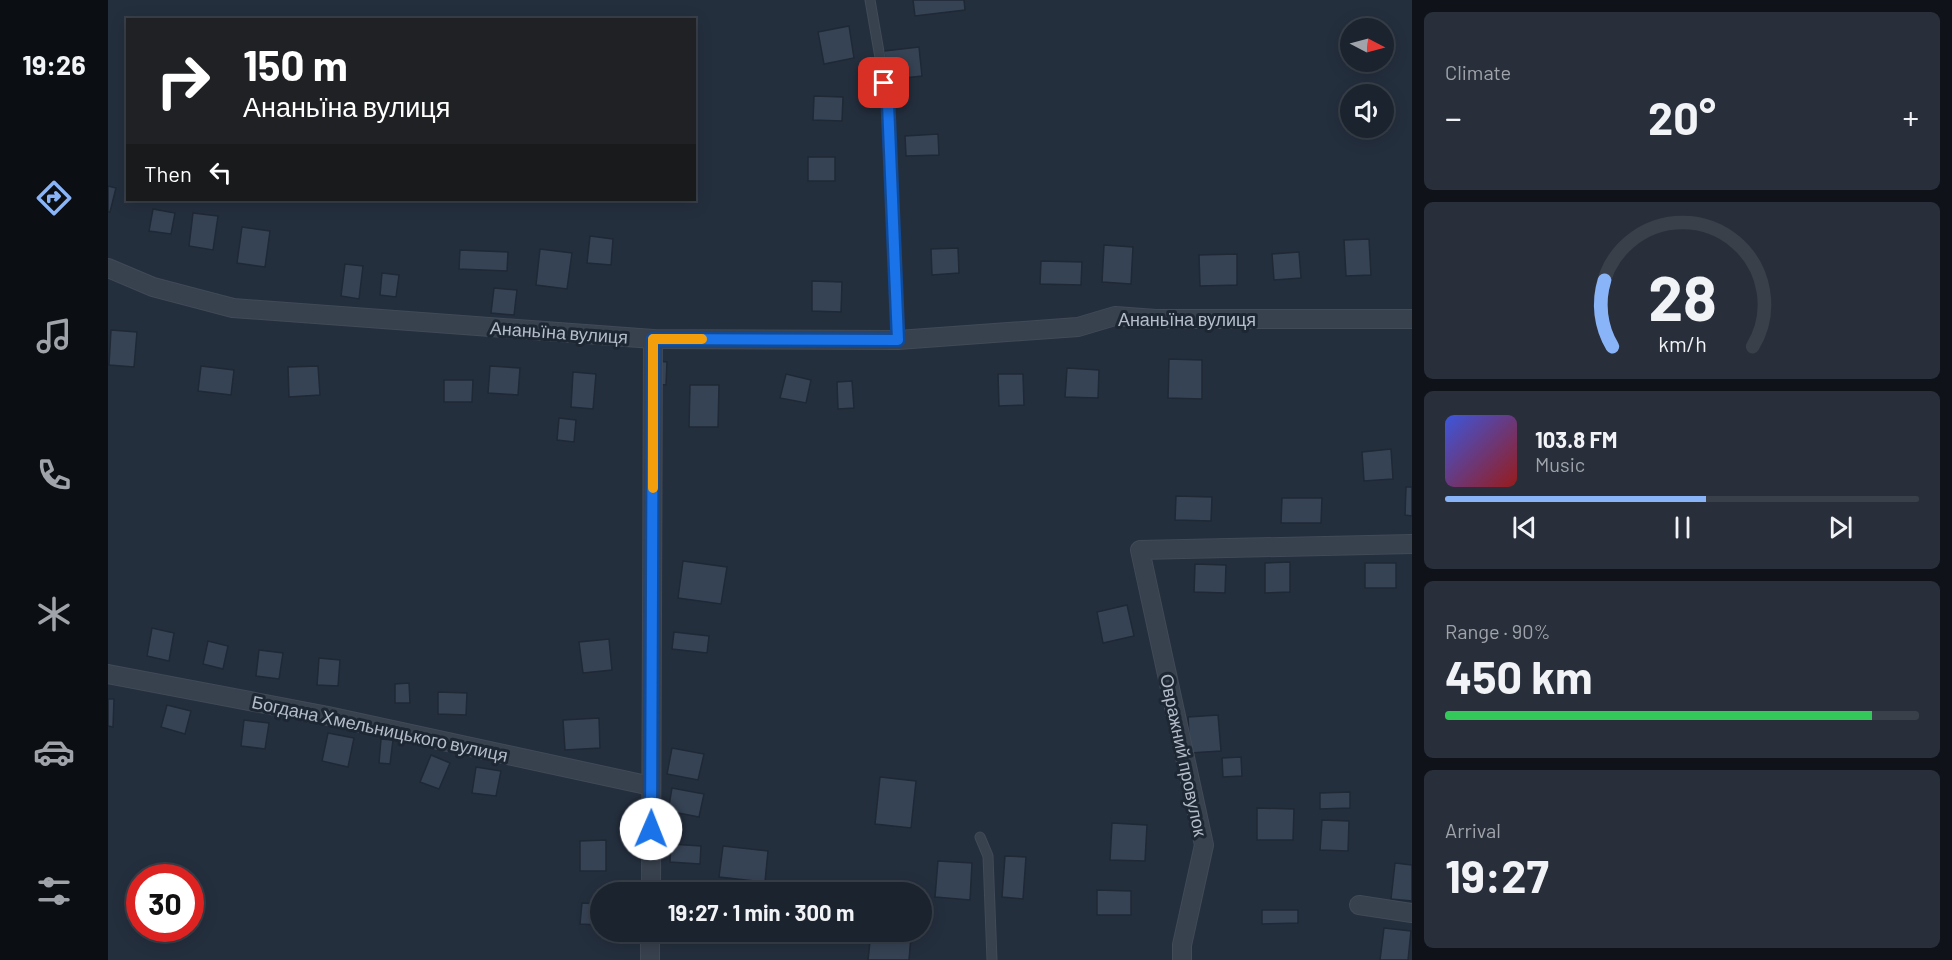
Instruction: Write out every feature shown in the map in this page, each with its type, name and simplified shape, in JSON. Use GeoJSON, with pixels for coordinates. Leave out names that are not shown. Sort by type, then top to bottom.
{"type":"FeatureCollection","features":[{"type":"Feature","properties":{"kind":"street","name":"Ананьїна вулиця"},"geometry":{"type":"LineString","coordinates":[[108,268],[153,287],[233,308],[653,339],[898,340],[1078,327],[1115,316],[1156,319],[1412,319]]}},
{"type":"Feature","properties":{"kind":"street"},"geometry":{"type":"LineString","coordinates":[[651,882],[653,339]]}},
{"type":"Feature","properties":{"kind":"street","name":"Овражний провулок"},"geometry":{"type":"LineString","coordinates":[[1182,960],[1182,945],[1204,845],[1140,550],[1412,544]]}},
{"type":"Feature","properties":{"kind":"street","name":"Богдана Хмельницького вулиця"},"geometry":{"type":"LineString","coordinates":[[108,674],[328,716],[651,786]]}},
{"type":"Feature","properties":{"kind":"street"},"geometry":{"type":"LineString","coordinates":[[1359,905],[1412,913]]}},
{"type":"Feature","properties":{"kind":"street"},"geometry":{"type":"LineString","coordinates":[[650,942],[650,960]]}},
{"type":"Feature","properties":{"kind":"lane"},"geometry":{"type":"LineString","coordinates":[[870,0],[888,104],[898,340]]}},
{"type":"Feature","properties":{"kind":"lane"},"geometry":{"type":"LineString","coordinates":[[980,837],[988,856],[992,960]]}},
{"type":"Feature","properties":{"kind":"building"},"geometry":{"type":"Polygon","coordinates":[[[913,0],[964,0],[965,10],[915,16],[913,0]]]}},
{"type":"Feature","properties":{"kind":"building"},"geometry":{"type":"Polygon","coordinates":[[[849,26],[854,58],[824,64],[818,32],[849,26]]]}},
{"type":"Feature","properties":{"kind":"building"},"geometry":{"type":"Polygon","coordinates":[[[919,47],[922,76],[887,80],[884,51],[919,47]]]}},
{"type":"Feature","properties":{"kind":"building"},"geometry":{"type":"Polygon","coordinates":[[[814,96],[843,97],[842,121],[813,120],[814,96]]]}},
{"type":"Feature","properties":{"kind":"building"},"geometry":{"type":"Polygon","coordinates":[[[938,134],[939,155],[906,156],[905,136],[938,134]]]}},
{"type":"Feature","properties":{"kind":"building"},"geometry":{"type":"Polygon","coordinates":[[[808,157],[835,157],[835,181],[808,181],[808,157]]]}},
{"type":"Feature","properties":{"kind":"building"},"geometry":{"type":"Polygon","coordinates":[[[108,186],[116,188],[110,212],[108,212],[108,186]]]}},
{"type":"Feature","properties":{"kind":"building"},"geometry":{"type":"Polygon","coordinates":[[[153,209],[175,213],[171,234],[149,231],[153,209]]]}},
{"type":"Feature","properties":{"kind":"building"},"geometry":{"type":"Polygon","coordinates":[[[193,213],[218,216],[213,250],[189,246],[193,213]]]}},
{"type":"Feature","properties":{"kind":"building"},"geometry":{"type":"Polygon","coordinates":[[[242,227],[270,231],[265,267],[237,263],[242,227]]]}},
{"type":"Feature","properties":{"kind":"building"},"geometry":{"type":"Polygon","coordinates":[[[590,236],[613,239],[611,265],[587,263],[590,236]]]}},
{"type":"Feature","properties":{"kind":"building"},"geometry":{"type":"Polygon","coordinates":[[[1369,239],[1371,275],[1346,276],[1344,240],[1369,239]]]}},
{"type":"Feature","properties":{"kind":"building"},"geometry":{"type":"Polygon","coordinates":[[[1104,245],[1133,247],[1131,284],[1102,282],[1104,245]]]}},
{"type":"Feature","properties":{"kind":"building"},"geometry":{"type":"Polygon","coordinates":[[[958,248],[959,273],[932,275],[931,249],[958,248]]]}},
{"type":"Feature","properties":{"kind":"building"},"geometry":{"type":"Polygon","coordinates":[[[540,249],[572,253],[567,289],[536,285],[540,249]]]}},
{"type":"Feature","properties":{"kind":"building"},"geometry":{"type":"Polygon","coordinates":[[[460,250],[508,252],[507,271],[459,269],[460,250]]]}},
{"type":"Feature","properties":{"kind":"building"},"geometry":{"type":"Polygon","coordinates":[[[1299,252],[1301,278],[1274,280],[1272,254],[1299,252]]]}},
{"type":"Feature","properties":{"kind":"building"},"geometry":{"type":"Polygon","coordinates":[[[1237,254],[1237,285],[1200,286],[1199,255],[1237,254]]]}},
{"type":"Feature","properties":{"kind":"building"},"geometry":{"type":"Polygon","coordinates":[[[1041,261],[1082,262],[1081,285],[1040,284],[1041,261]]]}},
{"type":"Feature","properties":{"kind":"building"},"geometry":{"type":"Polygon","coordinates":[[[345,264],[363,266],[359,299],[341,296],[345,264]]]}},
{"type":"Feature","properties":{"kind":"building"},"geometry":{"type":"Polygon","coordinates":[[[382,273],[399,275],[396,297],[380,295],[382,273]]]}},
{"type":"Feature","properties":{"kind":"building"},"geometry":{"type":"Polygon","coordinates":[[[812,281],[842,282],[841,312],[812,311],[812,281]]]}},
{"type":"Feature","properties":{"kind":"building"},"geometry":{"type":"Polygon","coordinates":[[[494,288],[517,290],[514,315],[491,313],[494,288]]]}},
{"type":"Feature","properties":{"kind":"building"},"geometry":{"type":"Polygon","coordinates":[[[111,330],[137,332],[134,367],[109,365],[111,330]]]}},
{"type":"Feature","properties":{"kind":"building"},"geometry":{"type":"Polygon","coordinates":[[[1169,359],[1202,360],[1202,399],[1168,398],[1169,359]]]}},
{"type":"Feature","properties":{"kind":"building"},"geometry":{"type":"Polygon","coordinates":[[[657,361],[667,362],[666,385],[655,384],[657,361]]]}},
{"type":"Feature","properties":{"kind":"building"},"geometry":{"type":"Polygon","coordinates":[[[201,366],[234,370],[231,395],[198,391],[201,366]]]}},
{"type":"Feature","properties":{"kind":"building"},"geometry":{"type":"Polygon","coordinates":[[[318,366],[320,395],[289,397],[288,367],[318,366]]]}},
{"type":"Feature","properties":{"kind":"building"},"geometry":{"type":"Polygon","coordinates":[[[490,366],[520,368],[518,395],[488,393],[490,366]]]}},
{"type":"Feature","properties":{"kind":"building"},"geometry":{"type":"Polygon","coordinates":[[[1067,368],[1099,370],[1098,398],[1065,397],[1067,368]]]}},
{"type":"Feature","properties":{"kind":"building"},"geometry":{"type":"Polygon","coordinates":[[[573,372],[596,374],[593,409],[571,407],[573,372]]]}},
{"type":"Feature","properties":{"kind":"building"},"geometry":{"type":"Polygon","coordinates":[[[786,374],[811,380],[806,403],[780,398],[786,374]]]}},
{"type":"Feature","properties":{"kind":"building"},"geometry":{"type":"Polygon","coordinates":[[[998,374],[1023,374],[1024,405],[999,406],[998,374]]]}},
{"type":"Feature","properties":{"kind":"building"},"geometry":{"type":"Polygon","coordinates":[[[444,380],[473,380],[472,402],[444,402],[444,380]]]}},
{"type":"Feature","properties":{"kind":"building"},"geometry":{"type":"Polygon","coordinates":[[[852,381],[854,408],[838,409],[837,382],[852,381]]]}},
{"type":"Feature","properties":{"kind":"building"},"geometry":{"type":"Polygon","coordinates":[[[690,385],[719,385],[718,427],[689,427],[690,385]]]}},
{"type":"Feature","properties":{"kind":"building"},"geometry":{"type":"Polygon","coordinates":[[[559,418],[576,420],[574,442],[557,440],[559,418]]]}},
{"type":"Feature","properties":{"kind":"building"},"geometry":{"type":"Polygon","coordinates":[[[1391,449],[1393,479],[1364,481],[1362,452],[1391,449]]]}},
{"type":"Feature","properties":{"kind":"building"},"geometry":{"type":"Polygon","coordinates":[[[1406,487],[1412,487],[1412,516],[1405,515],[1406,487]]]}},
{"type":"Feature","properties":{"kind":"building"},"geometry":{"type":"Polygon","coordinates":[[[1176,496],[1212,497],[1211,521],[1175,520],[1176,496]]]}},
{"type":"Feature","properties":{"kind":"building"},"geometry":{"type":"Polygon","coordinates":[[[1282,498],[1322,498],[1321,523],[1281,523],[1282,498]]]}},
{"type":"Feature","properties":{"kind":"building"},"geometry":{"type":"Polygon","coordinates":[[[683,561],[727,567],[721,604],[678,598],[683,561]]]}},
{"type":"Feature","properties":{"kind":"building"},"geometry":{"type":"Polygon","coordinates":[[[1290,562],[1290,592],[1265,593],[1265,563],[1290,562]]]}},
{"type":"Feature","properties":{"kind":"building"},"geometry":{"type":"Polygon","coordinates":[[[1365,563],[1396,563],[1396,588],[1365,588],[1365,563]]]}},
{"type":"Feature","properties":{"kind":"building"},"geometry":{"type":"Polygon","coordinates":[[[1195,564],[1226,565],[1225,593],[1194,592],[1195,564]]]}},
{"type":"Feature","properties":{"kind":"building"},"geometry":{"type":"Polygon","coordinates":[[[1127,605],[1134,636],[1103,643],[1097,612],[1127,605]]]}},
{"type":"Feature","properties":{"kind":"building"},"geometry":{"type":"Polygon","coordinates":[[[152,628],[174,633],[169,661],[147,656],[152,628]]]}},
{"type":"Feature","properties":{"kind":"building"},"geometry":{"type":"Polygon","coordinates":[[[674,632],[709,636],[707,653],[672,649],[674,632]]]}},
{"type":"Feature","properties":{"kind":"building"},"geometry":{"type":"Polygon","coordinates":[[[609,639],[612,670],[583,673],[579,642],[609,639]]]}},
{"type":"Feature","properties":{"kind":"building"},"geometry":{"type":"Polygon","coordinates":[[[208,641],[228,646],[223,669],[203,664],[208,641]]]}},
{"type":"Feature","properties":{"kind":"building"},"geometry":{"type":"Polygon","coordinates":[[[259,650],[283,653],[279,679],[256,676],[259,650]]]}},
{"type":"Feature","properties":{"kind":"building"},"geometry":{"type":"Polygon","coordinates":[[[319,658],[340,660],[338,686],[317,685],[319,658]]]}},
{"type":"Feature","properties":{"kind":"building"},"geometry":{"type":"Polygon","coordinates":[[[409,683],[410,703],[395,703],[395,684],[409,683]]]}},
{"type":"Feature","properties":{"kind":"building"},"geometry":{"type":"Polygon","coordinates":[[[438,692],[467,693],[466,715],[438,714],[438,692]]]}},
{"type":"Feature","properties":{"kind":"building"},"geometry":{"type":"Polygon","coordinates":[[[108,699],[114,699],[113,727],[108,726],[108,699]]]}},
{"type":"Feature","properties":{"kind":"building"},"geometry":{"type":"Polygon","coordinates":[[[167,705],[191,711],[185,734],[161,727],[167,705]]]}},
{"type":"Feature","properties":{"kind":"building"},"geometry":{"type":"Polygon","coordinates":[[[1218,715],[1221,751],[1190,753],[1188,717],[1218,715]]]}},
{"type":"Feature","properties":{"kind":"building"},"geometry":{"type":"Polygon","coordinates":[[[599,718],[600,748],[565,750],[563,720],[599,718]]]}},
{"type":"Feature","properties":{"kind":"building"},"geometry":{"type":"Polygon","coordinates":[[[244,720],[269,723],[265,749],[241,746],[244,720]]]}},
{"type":"Feature","properties":{"kind":"building"},"geometry":{"type":"Polygon","coordinates":[[[328,733],[354,738],[348,767],[322,761],[328,733]]]}},
{"type":"Feature","properties":{"kind":"building"},"geometry":{"type":"Polygon","coordinates":[[[381,739],[393,740],[390,764],[379,763],[381,739]]]}},
{"type":"Feature","properties":{"kind":"building"},"geometry":{"type":"Polygon","coordinates":[[[672,748],[704,754],[698,780],[667,774],[672,748]]]}},
{"type":"Feature","properties":{"kind":"building"},"geometry":{"type":"Polygon","coordinates":[[[431,755],[450,763],[439,789],[420,782],[431,755]]]}},
{"type":"Feature","properties":{"kind":"building"},"geometry":{"type":"Polygon","coordinates":[[[1241,757],[1242,776],[1223,777],[1222,758],[1241,757]]]}},
{"type":"Feature","properties":{"kind":"building"},"geometry":{"type":"Polygon","coordinates":[[[476,767],[501,771],[496,796],[472,793],[476,767]]]}},
{"type":"Feature","properties":{"kind":"building"},"geometry":{"type":"Polygon","coordinates":[[[880,777],[916,781],[911,828],[875,824],[880,777]]]}},
{"type":"Feature","properties":{"kind":"building"},"geometry":{"type":"Polygon","coordinates":[[[672,788],[704,794],[699,817],[668,811],[672,788]]]}},
{"type":"Feature","properties":{"kind":"building"},"geometry":{"type":"Polygon","coordinates":[[[1350,792],[1350,808],[1320,809],[1320,793],[1350,792]]]}},
{"type":"Feature","properties":{"kind":"building"},"geometry":{"type":"Polygon","coordinates":[[[1257,808],[1294,809],[1293,840],[1257,840],[1257,808]]]}},
{"type":"Feature","properties":{"kind":"building"},"geometry":{"type":"Polygon","coordinates":[[[1322,820],[1349,821],[1348,851],[1320,850],[1322,820]]]}},
{"type":"Feature","properties":{"kind":"building"},"geometry":{"type":"Polygon","coordinates":[[[1112,823],[1147,825],[1145,861],[1110,860],[1112,823]]]}},
{"type":"Feature","properties":{"kind":"building"},"geometry":{"type":"Polygon","coordinates":[[[606,840],[606,871],[580,871],[580,841],[606,840]]]}},
{"type":"Feature","properties":{"kind":"building"},"geometry":{"type":"Polygon","coordinates":[[[671,844],[701,846],[700,864],[670,862],[671,844]]]}},
{"type":"Feature","properties":{"kind":"building"},"geometry":{"type":"Polygon","coordinates":[[[723,846],[768,851],[765,882],[719,877],[723,846]]]}},
{"type":"Feature","properties":{"kind":"building"},"geometry":{"type":"Polygon","coordinates":[[[1005,856],[1026,857],[1023,899],[1002,897],[1005,856]]]}},
{"type":"Feature","properties":{"kind":"building"},"geometry":{"type":"Polygon","coordinates":[[[938,861],[972,863],[970,900],[935,897],[938,861]]]}},
{"type":"Feature","properties":{"kind":"building"},"geometry":{"type":"Polygon","coordinates":[[[1395,863],[1412,865],[1412,901],[1391,899],[1395,863]]]}},
{"type":"Feature","properties":{"kind":"building"},"geometry":{"type":"Polygon","coordinates":[[[1097,890],[1131,891],[1131,915],[1097,915],[1097,890]]]}},
{"type":"Feature","properties":{"kind":"building"},"geometry":{"type":"Polygon","coordinates":[[[582,903],[590,903],[590,924],[580,924],[582,903]]]}},
{"type":"Feature","properties":{"kind":"building"},"geometry":{"type":"Polygon","coordinates":[[[1262,910],[1298,910],[1298,923],[1262,924],[1262,910]]]}},
{"type":"Feature","properties":{"kind":"building"},"geometry":{"type":"Polygon","coordinates":[[[1384,928],[1411,931],[1408,960],[1380,960],[1384,928]]]}},
{"type":"Feature","properties":{"kind":"building"},"geometry":{"type":"Polygon","coordinates":[[[870,942],[910,942],[909,960],[868,960],[870,942]]]}},
{"type":"Feature","properties":{"kind":"slow traffic"},"geometry":{"type":"LineString","coordinates":[[653,488],[653,339],[702,339]]}},
{"type":"Feature","properties":{"kind":"route"},"geometry":{"type":"LineString","coordinates":[[651,829],[653,339],[898,340],[888,104],[884,83]]}}]}
